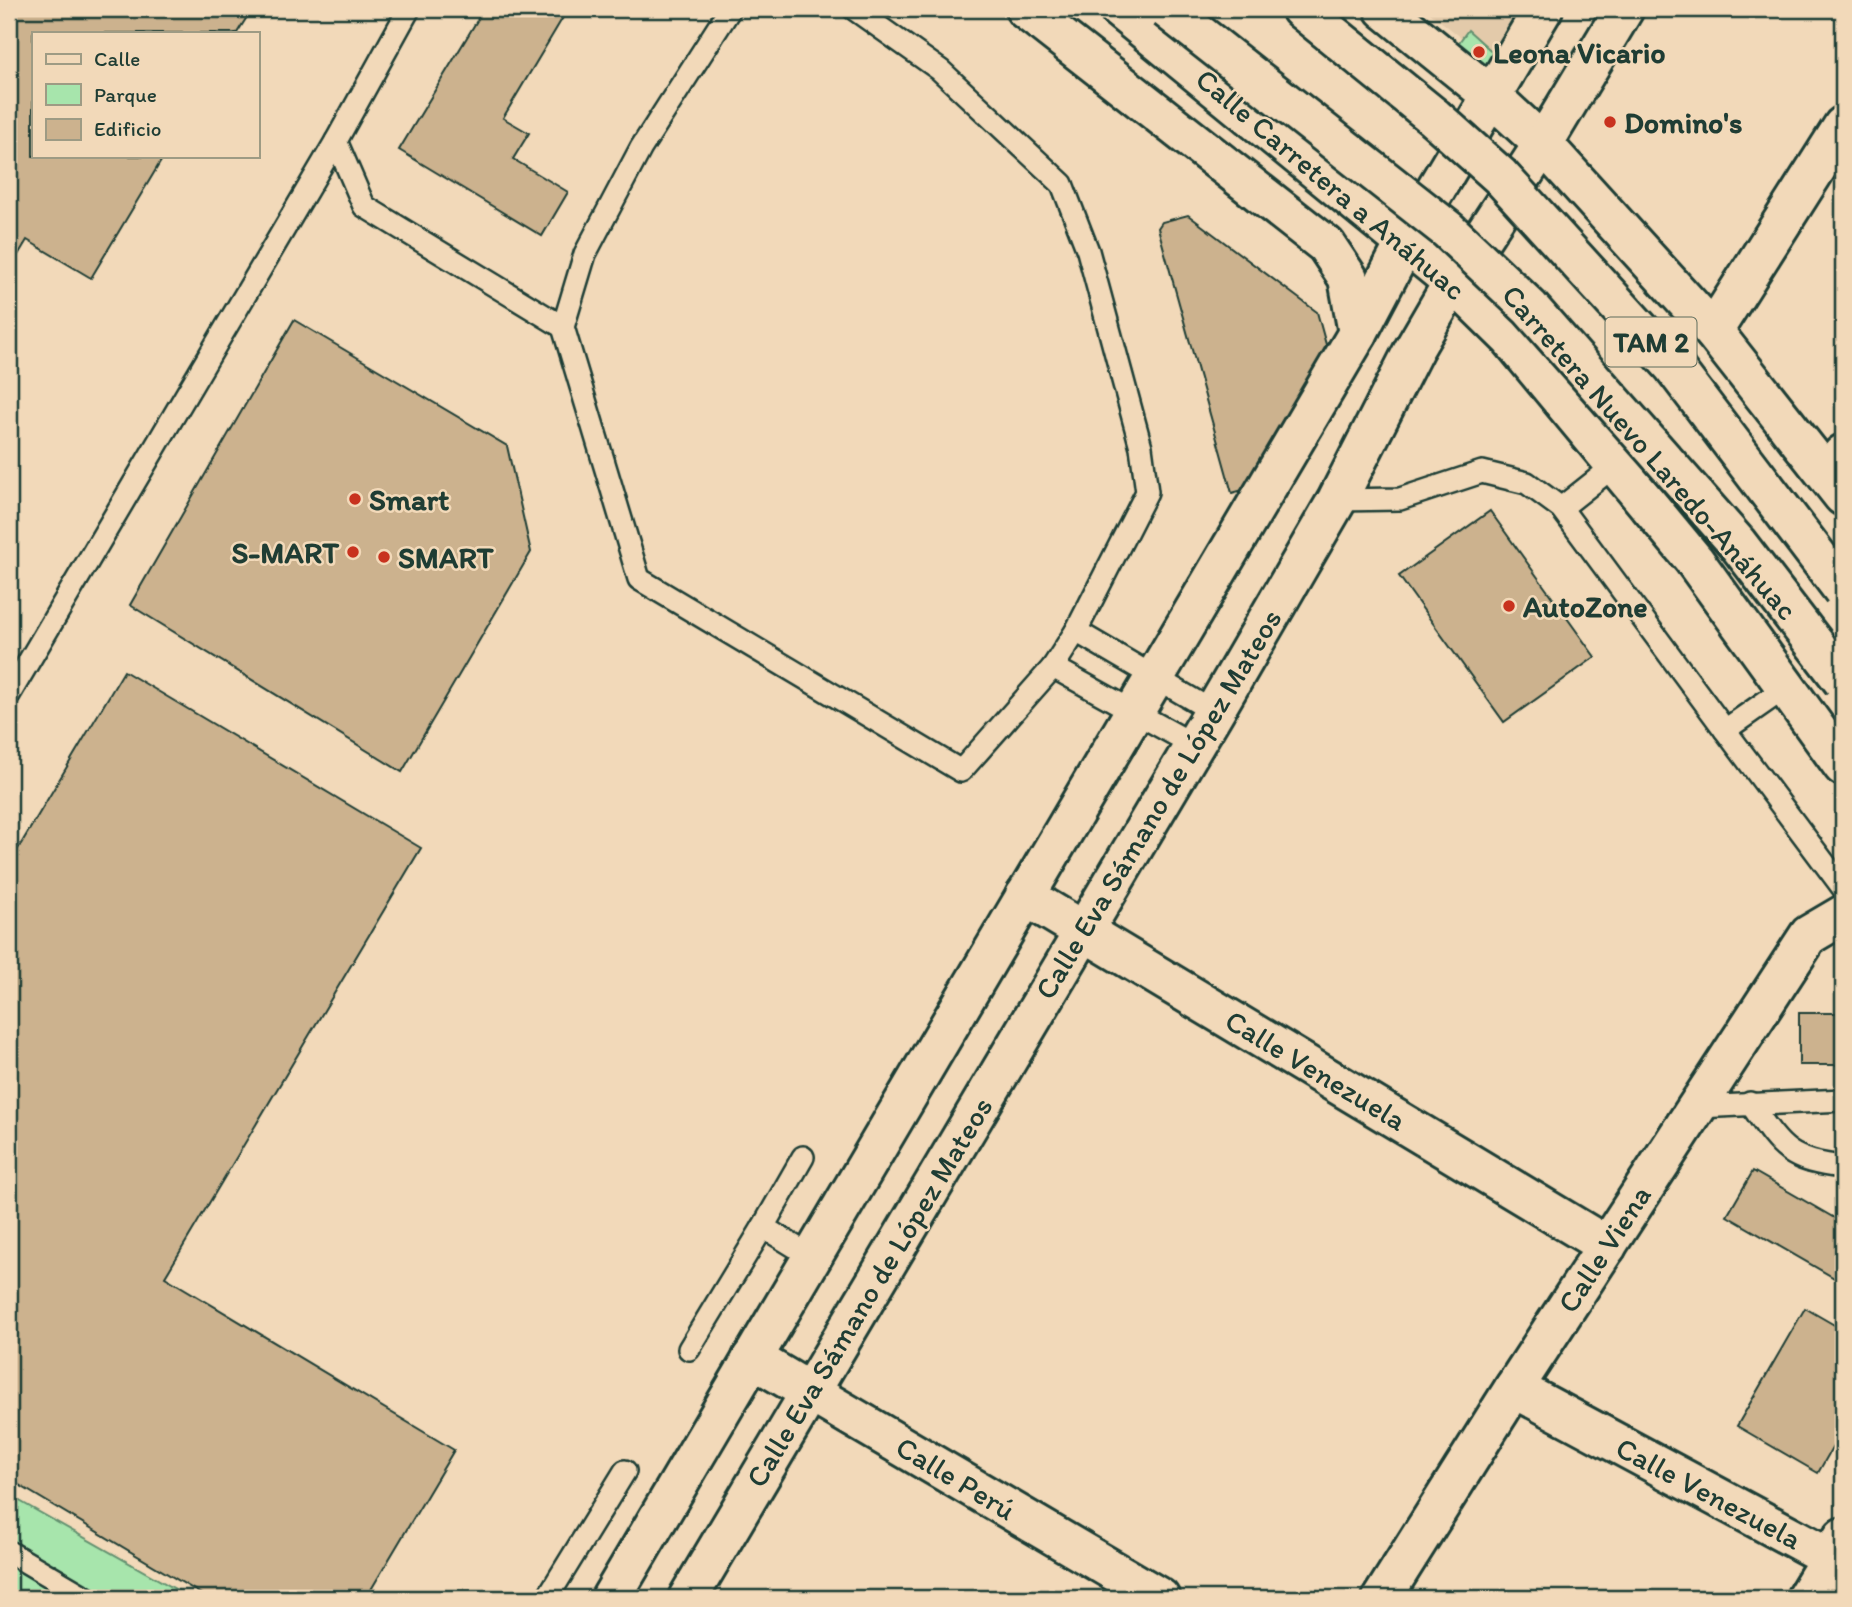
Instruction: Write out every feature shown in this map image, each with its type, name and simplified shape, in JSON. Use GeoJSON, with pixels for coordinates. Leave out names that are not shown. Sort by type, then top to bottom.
{"type":"FeatureCollection","features":[{"type":"Feature","properties":{"kind":"main road"},"geometry":{"type":"LineString","coordinates":[[1025,9],[1326,245],[1348,278],[1358,333]]}},
{"type":"Feature","properties":{"kind":"main road","name":"Calle Carretera a Anáhuac"},"geometry":{"type":"LineString","coordinates":[[1119,9],[1453,282],[1510,338],[1694,560],[1843,766]]}},
{"type":"Feature","properties":{"kind":"main road","name":"Carretera Nuevo Laredo-Anáhuac"},"geometry":{"type":"LineString","coordinates":[[1167,9],[1447,230],[1530,308],[1737,543],[1843,681]]}},
{"type":"Feature","properties":{"kind":"main road","name":"TAM 2"},"geometry":{"type":"LineString","coordinates":[[1301,9],[1434,117],[1500,176],[1673,366],[1843,590]]}},
{"type":"Feature","properties":{"kind":"main road"},"geometry":{"type":"LineString","coordinates":[[1384,9],[1489,94],[1543,144],[1713,331],[1838,474]]}},
{"type":"Feature","properties":{"kind":"main road"},"geometry":{"type":"LineString","coordinates":[[611,1598],[1358,333],[1489,94],[1543,9]]}},
{"type":"Feature","properties":{"kind":"main road","name":"Calle Eva Sámano de López Mateos"},"geometry":{"type":"LineString","coordinates":[[688,1598],[1214,712],[1337,500],[1414,349],[1453,282],[1543,144],[1624,9]]}},
{"type":"Feature","properties":{"kind":"main road"},"geometry":{"type":"LineString","coordinates":[[1713,331],[1843,126]]}},
{"type":"Feature","properties":{"kind":"main road"},"geometry":{"type":"LineString","coordinates":[[1414,349],[1439,328],[1453,323],[1478,325],[1510,338]]}},
{"type":"Feature","properties":{"kind":"main road","name":"Calle Venezuela"},"geometry":{"type":"LineString","coordinates":[[1025,896],[1607,1245]]}},
{"type":"Feature","properties":{"kind":"main road","name":"Calle Viena"},"geometry":{"type":"LineString","coordinates":[[1381,1598],[1514,1388],[1809,935],[1843,915]]}},
{"type":"Feature","properties":{"kind":"main road","name":"Calle Perú"},"geometry":{"type":"LineString","coordinates":[[752,1358],[1160,1598]]}},
{"type":"Feature","properties":{"kind":"main road","name":"Calle Venezuela"},"geometry":{"type":"LineString","coordinates":[[1514,1388],[1837,1548]]}},
{"type":"Feature","properties":{"kind":"main road"},"geometry":{"type":"LineString","coordinates":[[1806,1598],[1837,1548]]}},
{"type":"Feature","properties":{"kind":"lane"},"geometry":{"type":"LineString","coordinates":[[9,695],[336,141],[409,9]]}},
{"type":"Feature","properties":{"kind":"lane"},"geometry":{"type":"LineString","coordinates":[[730,9],[641,148],[585,254],[563,327],[639,579],[961,771],[1053,667],[1076,631],[1147,492],[1142,447],[1088,251],[1062,184],[940,70],[854,9]]}},
{"type":"Feature","properties":{"kind":"lane"},"geometry":{"type":"LineString","coordinates":[[336,141],[364,206],[563,327]]}},
{"type":"Feature","properties":{"kind":"lane"},"geometry":{"type":"LineString","coordinates":[[1561,508],[1614,466]]}},
{"type":"Feature","properties":{"kind":"lane"},"geometry":{"type":"LineString","coordinates":[[1337,500],[1400,499],[1482,472],[1527,483],[1561,508],[1843,888]]}},
{"type":"Feature","properties":{"kind":"lane"},"geometry":{"type":"LineString","coordinates":[[1076,631],[1214,712]]}},
{"type":"Feature","properties":{"kind":"lane"},"geometry":{"type":"LineString","coordinates":[[1053,667],[1194,746]]}},
{"type":"Feature","properties":{"kind":"lane"},"geometry":{"type":"LineString","coordinates":[[1725,730],[1788,687]]}},
{"type":"Feature","properties":{"kind":"lane"},"geometry":{"type":"LineString","coordinates":[[1698,1107],[1843,1100]]}},
{"type":"Feature","properties":{"kind":"lane"},"geometry":{"type":"LineString","coordinates":[[1751,1103],[1777,1142],[1808,1163],[1843,1167]]}},
{"type":"Feature","properties":{"kind":"lane"},"geometry":{"type":"LineString","coordinates":[[689,1349],[803,1157]]}},
{"type":"Feature","properties":{"kind":"lane"},"geometry":{"type":"LineString","coordinates":[[763,1227],[813,1257]]}},
{"type":"Feature","properties":{"kind":"lane"},"geometry":{"type":"LineString","coordinates":[[547,1598],[625,1471]]}},
{"type":"Feature","properties":{"kind":"lane"},"geometry":{"type":"LineString","coordinates":[[9,1552],[87,1598]]}},
{"type":"Feature","properties":{"kind":"shaded area"},"geometry":{"type":"Polygon","coordinates":[[[1425,9],[1521,9],[1495,55],[1468,30],[1462,38],[1425,9]]]}},
{"type":"Feature","properties":{"kind":"green space"},"geometry":{"type":"Polygon","coordinates":[[[1468,30],[1507,65],[1489,94],[1446,60],[1468,30]]]}},
{"type":"Feature","properties":{"kind":"green space"},"geometry":{"type":"Polygon","coordinates":[[[9,1495],[191,1598],[9,1598],[9,1495]]]}},
{"type":"Feature","properties":{"kind":"building"},"geometry":{"type":"Polygon","coordinates":[[[9,9],[252,9],[238,32],[32,32],[32,158],[163,158],[91,278],[27,240],[9,270],[9,9]]]}},
{"type":"Feature","properties":{"kind":"building"},"geometry":{"type":"Polygon","coordinates":[[[484,9],[568,9],[503,118],[529,133],[513,159],[568,192],[542,236],[399,150],[484,9]]]}},
{"type":"Feature","properties":{"kind":"building"},"geometry":{"type":"Polygon","coordinates":[[[1188,215],[1317,312],[1333,370],[1243,490],[1232,493],[1158,228],[1162,222],[1188,215]]]}},
{"type":"Feature","properties":{"kind":"building","name":"Smart"},"geometry":{"type":"Polygon","coordinates":[[[294,320],[507,446],[531,552],[402,772],[130,605],[294,320]]]}},
{"type":"Feature","properties":{"kind":"building"},"geometry":{"type":"Polygon","coordinates":[[[1490,511],[1595,657],[1504,722],[1399,576],[1490,511]]]}},
{"type":"Feature","properties":{"kind":"building"},"geometry":{"type":"Polygon","coordinates":[[[124,671],[421,848],[165,1277],[454,1450],[366,1598],[208,1598],[9,1479],[9,864],[124,671]]]}},
{"type":"Feature","properties":{"kind":"building"},"geometry":{"type":"Polygon","coordinates":[[[1799,1013],[1843,1013],[1843,1065],[1799,1065],[1799,1013]]]}},
{"type":"Feature","properties":{"kind":"building"},"geometry":{"type":"Polygon","coordinates":[[[1753,1171],[1843,1223],[1843,1283],[1727,1216],[1753,1171]]]}},
{"type":"Feature","properties":{"kind":"building"},"geometry":{"type":"Polygon","coordinates":[[[1805,1308],[1843,1330],[1843,1429],[1818,1473],[1737,1426],[1805,1308]]]}},
{"type":"Feature","properties":{"kind":"place","name":"Leona Vicario"},"geometry":{"type":"Point","coordinates":[1479,52]}},
{"type":"Feature","properties":{"kind":"place","name":"Domino's"},"geometry":{"type":"Point","coordinates":[1610,122]}},
{"type":"Feature","properties":{"kind":"place","name":"Smart"},"geometry":{"type":"Point","coordinates":[355,499]}},
{"type":"Feature","properties":{"kind":"place","name":"S-MART"},"geometry":{"type":"Point","coordinates":[353,552]}},
{"type":"Feature","properties":{"kind":"place","name":"SMART"},"geometry":{"type":"Point","coordinates":[384,557]}},
{"type":"Feature","properties":{"kind":"place","name":"AutoZone"},"geometry":{"type":"Point","coordinates":[1509,606]}}]}
